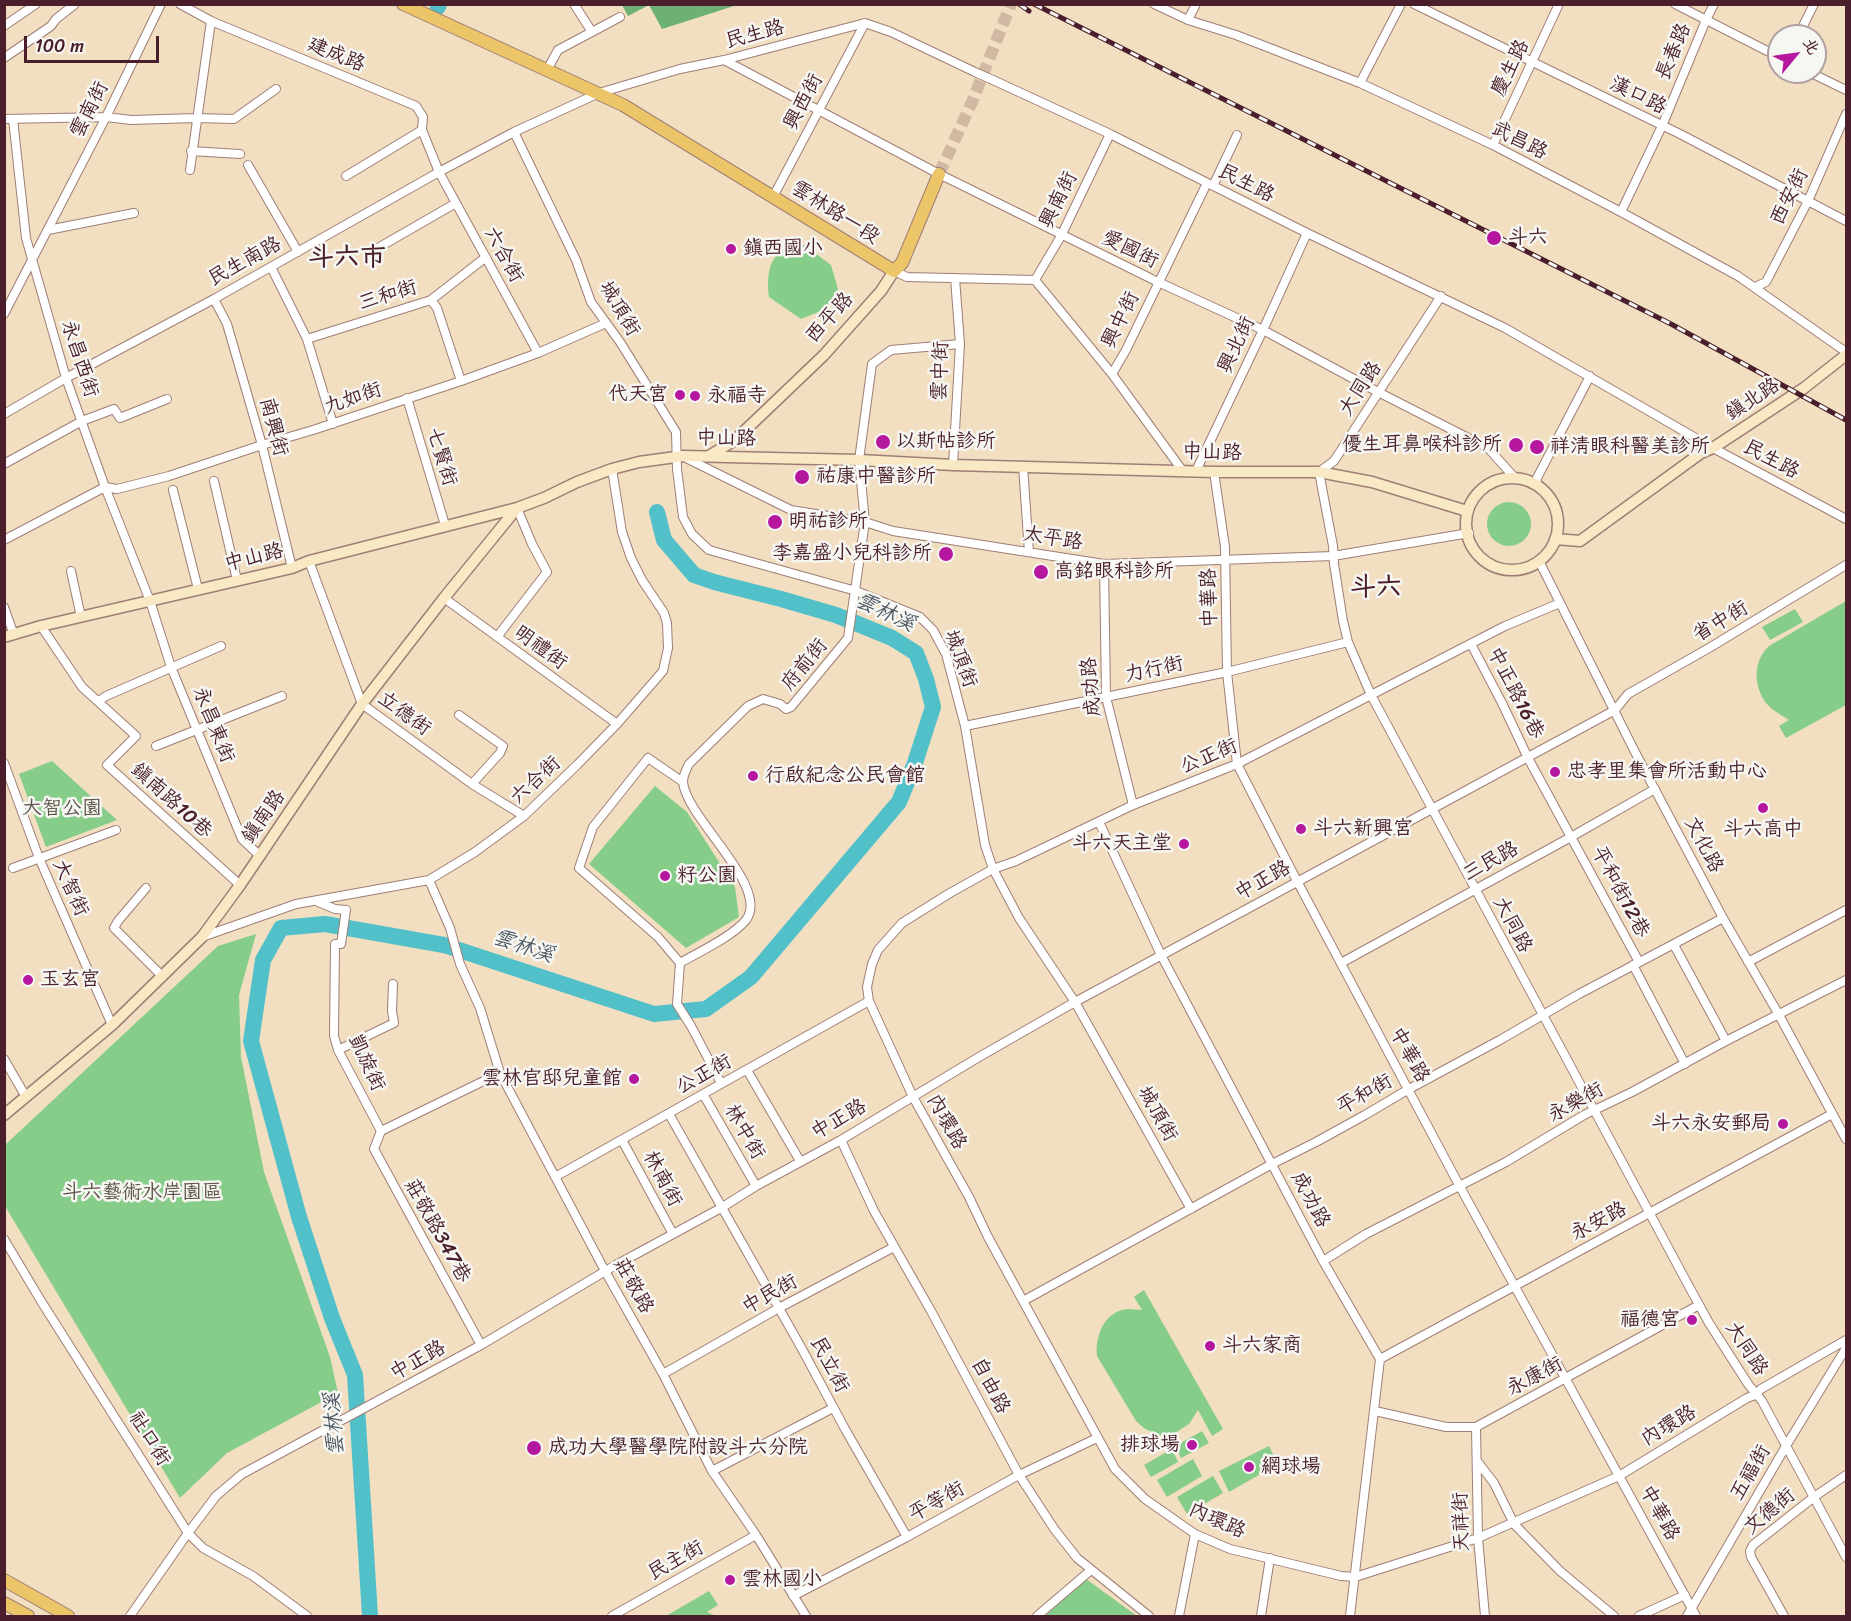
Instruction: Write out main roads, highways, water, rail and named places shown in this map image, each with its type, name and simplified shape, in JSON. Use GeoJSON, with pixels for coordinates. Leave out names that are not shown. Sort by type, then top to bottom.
{"type":"FeatureCollection","features":[{"type":"Feature","properties":{"kind":"main road","name":"雲林路一段"},"geometry":{"type":"LineString","coordinates":[[403,4],[623,105],[894,271]]}},
{"type":"Feature","properties":{"kind":"main road","name":"西平路"},"geometry":{"type":"LineString","coordinates":[[894,271],[902,263],[939,174]]}},
{"type":"Feature","properties":{"kind":"main road"},"geometry":{"type":"LineString","coordinates":[[4,1580],[68,1617]]}},
{"type":"Feature","properties":{"kind":"main road"},"geometry":{"type":"LineString","coordinates":[[4,1603],[28,1617]]}},
{"type":"Feature","properties":{"kind":"waterway","name":"雲林溪"},"geometry":{"type":"LineString","coordinates":[[370,1616],[355,1375],[332,1318],[299,1217],[251,1041],[263,960],[281,928],[325,924],[444,945],[654,1014],[706,1009],[751,977],[899,802],[915,763],[933,707],[916,653],[892,638],[836,615],[694,575],[664,540],[657,512]]}},
{"type":"Feature","properties":{"kind":"tunnel"},"geometry":{"type":"LineString","coordinates":[[939,174],[972,102],[1011,4]]}},
{"type":"Feature","properties":{"kind":"railway"},"geometry":{"type":"LineString","coordinates":[[1019,4],[1029,11]]}},
{"type":"Feature","properties":{"kind":"railway"},"geometry":{"type":"LineString","coordinates":[[1034,4],[1671,324],[1846,420]]}},
{"type":"Feature","properties":{"kind":"place","name":"斗六"},"geometry":{"type":"Point","coordinates":[1494,238]}},
{"type":"Feature","properties":{"kind":"place","name":"鎮西國小"},"geometry":{"type":"Point","coordinates":[731,249]}},
{"type":"Feature","properties":{"kind":"place","name":"代天宮"},"geometry":{"type":"Point","coordinates":[680,395]}},
{"type":"Feature","properties":{"kind":"place","name":"永福寺"},"geometry":{"type":"Point","coordinates":[695,396]}},
{"type":"Feature","properties":{"kind":"place","name":"以斯帖診所"},"geometry":{"type":"Point","coordinates":[883,442]}},
{"type":"Feature","properties":{"kind":"place","name":"優生耳鼻喉科診所"},"geometry":{"type":"Point","coordinates":[1516,445]}},
{"type":"Feature","properties":{"kind":"place","name":"祥清眼科醫美診所"},"geometry":{"type":"Point","coordinates":[1537,447]}},
{"type":"Feature","properties":{"kind":"place","name":"祐康中醫診所"},"geometry":{"type":"Point","coordinates":[802,477]}},
{"type":"Feature","properties":{"kind":"place","name":"明祐診所"},"geometry":{"type":"Point","coordinates":[775,522]}},
{"type":"Feature","properties":{"kind":"place","name":"李嘉盛小兒科診所"},"geometry":{"type":"Point","coordinates":[946,554]}},
{"type":"Feature","properties":{"kind":"place","name":"高銘眼科診所"},"geometry":{"type":"Point","coordinates":[1041,572]}},
{"type":"Feature","properties":{"kind":"place","name":"忠孝里集會所活動中心"},"geometry":{"type":"Point","coordinates":[1555,772]}},
{"type":"Feature","properties":{"kind":"place","name":"行啟紀念公民會館"},"geometry":{"type":"Point","coordinates":[753,776]}},
{"type":"Feature","properties":{"kind":"place","name":"斗六高中"},"geometry":{"type":"Point","coordinates":[1763,808]}},
{"type":"Feature","properties":{"kind":"place","name":"斗六新興宮"},"geometry":{"type":"Point","coordinates":[1301,829]}},
{"type":"Feature","properties":{"kind":"place","name":"斗六天主堂"},"geometry":{"type":"Point","coordinates":[1184,844]}},
{"type":"Feature","properties":{"kind":"place","name":"籽公園"},"geometry":{"type":"Point","coordinates":[665,876]}},
{"type":"Feature","properties":{"kind":"place","name":"玉玄宮"},"geometry":{"type":"Point","coordinates":[28,980]}},
{"type":"Feature","properties":{"kind":"place","name":"雲林官邸兒童館"},"geometry":{"type":"Point","coordinates":[634,1079]}},
{"type":"Feature","properties":{"kind":"place","name":"斗六永安郵局"},"geometry":{"type":"Point","coordinates":[1783,1124]}},
{"type":"Feature","properties":{"kind":"place","name":"福德宮"},"geometry":{"type":"Point","coordinates":[1692,1320]}},
{"type":"Feature","properties":{"kind":"place","name":"斗六家商"},"geometry":{"type":"Point","coordinates":[1210,1346]}},
{"type":"Feature","properties":{"kind":"place","name":"排球場"},"geometry":{"type":"Point","coordinates":[1192,1445]}},
{"type":"Feature","properties":{"kind":"place","name":"成功大學醫學院附設斗六分院"},"geometry":{"type":"Point","coordinates":[534,1448]}},
{"type":"Feature","properties":{"kind":"place","name":"網球場"},"geometry":{"type":"Point","coordinates":[1249,1467]}},
{"type":"Feature","properties":{"kind":"place","name":"雲林國小"},"geometry":{"type":"Point","coordinates":[730,1580]}},
{"type":"Feature","properties":{"kind":"district","name":"斗六市"},"geometry":{"type":"Point","coordinates":[347,258]}},
{"type":"Feature","properties":{"kind":"district","name":"斗六"},"geometry":{"type":"Point","coordinates":[1376,588]}},
{"type":"Feature","properties":{"kind":"park label","name":"大智公園"},"geometry":{"type":"Point","coordinates":[62,809]}},
{"type":"Feature","properties":{"kind":"park label","name":"斗六藝術水岸園區"},"geometry":{"type":"Point","coordinates":[142,1193]}}]}
